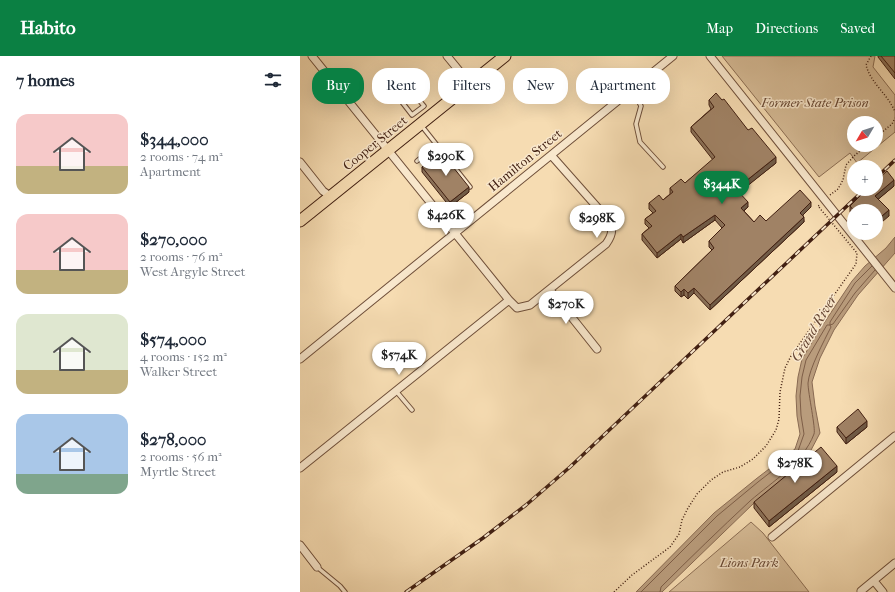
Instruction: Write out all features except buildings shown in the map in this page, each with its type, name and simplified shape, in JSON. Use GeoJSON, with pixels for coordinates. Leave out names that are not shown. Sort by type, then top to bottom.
{"type":"FeatureCollection","features":[{"type":"Feature","properties":{"kind":"main road","name":"Cooper Street"},"geometry":{"type":"LineString","coordinates":[[490,68],[505,56]]}},
{"type":"Feature","properties":{"kind":"main road","name":"Cooper Street"},"geometry":{"type":"LineString","coordinates":[[300,221],[388,150],[424,115],[440,104]]}},
{"type":"Feature","properties":{"kind":"street"},"geometry":{"type":"LineString","coordinates":[[312,56],[517,308],[530,305],[550,290],[606,244],[611,237],[612,232],[610,224],[605,216],[551,155]]}},
{"type":"Feature","properties":{"kind":"street"},"geometry":{"type":"LineString","coordinates":[[447,56],[457,68]]}},
{"type":"Feature","properties":{"kind":"street","name":"Hamilton Street"},"geometry":{"type":"LineString","coordinates":[[658,68],[673,56]]}},
{"type":"Feature","properties":{"kind":"street"},"geometry":{"type":"LineString","coordinates":[[710,56],[895,288]]}},
{"type":"Feature","properties":{"kind":"street","name":"Hamilton Street"},"geometry":{"type":"LineString","coordinates":[[300,359],[614,104]]}},
{"type":"Feature","properties":{"kind":"street"},"geometry":{"type":"LineString","coordinates":[[300,162],[323,191],[330,196]]}},
{"type":"Feature","properties":{"kind":"street"},"geometry":{"type":"LineString","coordinates":[[550,290],[597,349]]}},
{"type":"Feature","properties":{"kind":"street"},"geometry":{"type":"LineString","coordinates":[[300,468],[509,300]]}},
{"type":"Feature","properties":{"kind":"street"},"geometry":{"type":"LineString","coordinates":[[772,537],[895,436]]}},
{"type":"Feature","properties":{"kind":"street"},"geometry":{"type":"LineString","coordinates":[[300,545],[317,567]]}},
{"type":"Feature","properties":{"kind":"street"},"geometry":{"type":"LineString","coordinates":[[861,591],[895,563]]}},
{"type":"Feature","properties":{"kind":"street"},"geometry":{"type":"LineString","coordinates":[[874,581],[883,592]]}},
{"type":"Feature","properties":{"kind":"lane"},"geometry":{"type":"LineString","coordinates":[[424,115],[412,115],[388,84],[398,75],[424,106],[424,115],[436,145],[470,187]]}},
{"type":"Feature","properties":{"kind":"lane"},"geometry":{"type":"LineString","coordinates":[[640,104],[641,106],[636,124],[640,142],[664,167]]}},
{"type":"Feature","properties":{"kind":"lane"},"geometry":{"type":"LineString","coordinates":[[417,161],[436,145]]}},
{"type":"Feature","properties":{"kind":"lane"},"geometry":{"type":"LineString","coordinates":[[396,391],[412,410]]}},
{"type":"Feature","properties":{"kind":"lane"},"geometry":{"type":"LineString","coordinates":[[317,567],[345,592]]}},
{"type":"Feature","properties":{"kind":"path"},"geometry":{"type":"LineString","coordinates":[[871,56],[866,66],[868,74],[892,105],[895,112]]}},
{"type":"Feature","properties":{"kind":"path"},"geometry":{"type":"LineString","coordinates":[[883,131],[892,124],[895,118]]}},
{"type":"Feature","properties":{"kind":"path"},"geometry":{"type":"LineString","coordinates":[[832,194],[838,189],[843,180],[846,165],[859,152]]}},
{"type":"Feature","properties":{"kind":"path"},"geometry":{"type":"LineString","coordinates":[[614,592],[632,575],[670,547],[679,534],[682,520],[697,494],[715,476],[740,467],[753,459],[766,446],[776,430],[779,419],[780,392],[785,368],[791,356],[856,264],[856,253],[818,206]]}},
{"type":"Feature","properties":{"kind":"green space","name":"Former State Prison"},"geometry":{"type":"Polygon","coordinates":[[[722,56],[875,56],[873,67],[895,95],[895,132],[883,142],[883,116],[847,116],[847,152],[870,152],[861,160],[855,160],[850,153],[819,177],[722,56]]]}},
{"type":"Feature","properties":{"kind":"green space","name":"Lions Park"},"geometry":{"type":"Polygon","coordinates":[[[751,522],[763,533],[809,592],[669,592],[751,522]]]}},
{"type":"Feature","properties":{"kind":"water","name":"Grand River"},"geometry":{"type":"Polygon","coordinates":[[[895,237],[895,253],[858,295],[834,330],[820,358],[812,382],[820,433],[810,452],[789,473],[753,504],[662,592],[636,592],[714,513],[795,449],[800,434],[796,396],[802,359],[852,281],[865,266],[886,248],[895,237]]]}},
{"type":"Feature","properties":{"kind":"railway"},"geometry":{"type":"LineString","coordinates":[[883,171],[895,160]]}},
{"type":"Feature","properties":{"kind":"railway"},"geometry":{"type":"LineString","coordinates":[[406,592],[483,538],[526,505],[570,467],[858,196]]}}]}
